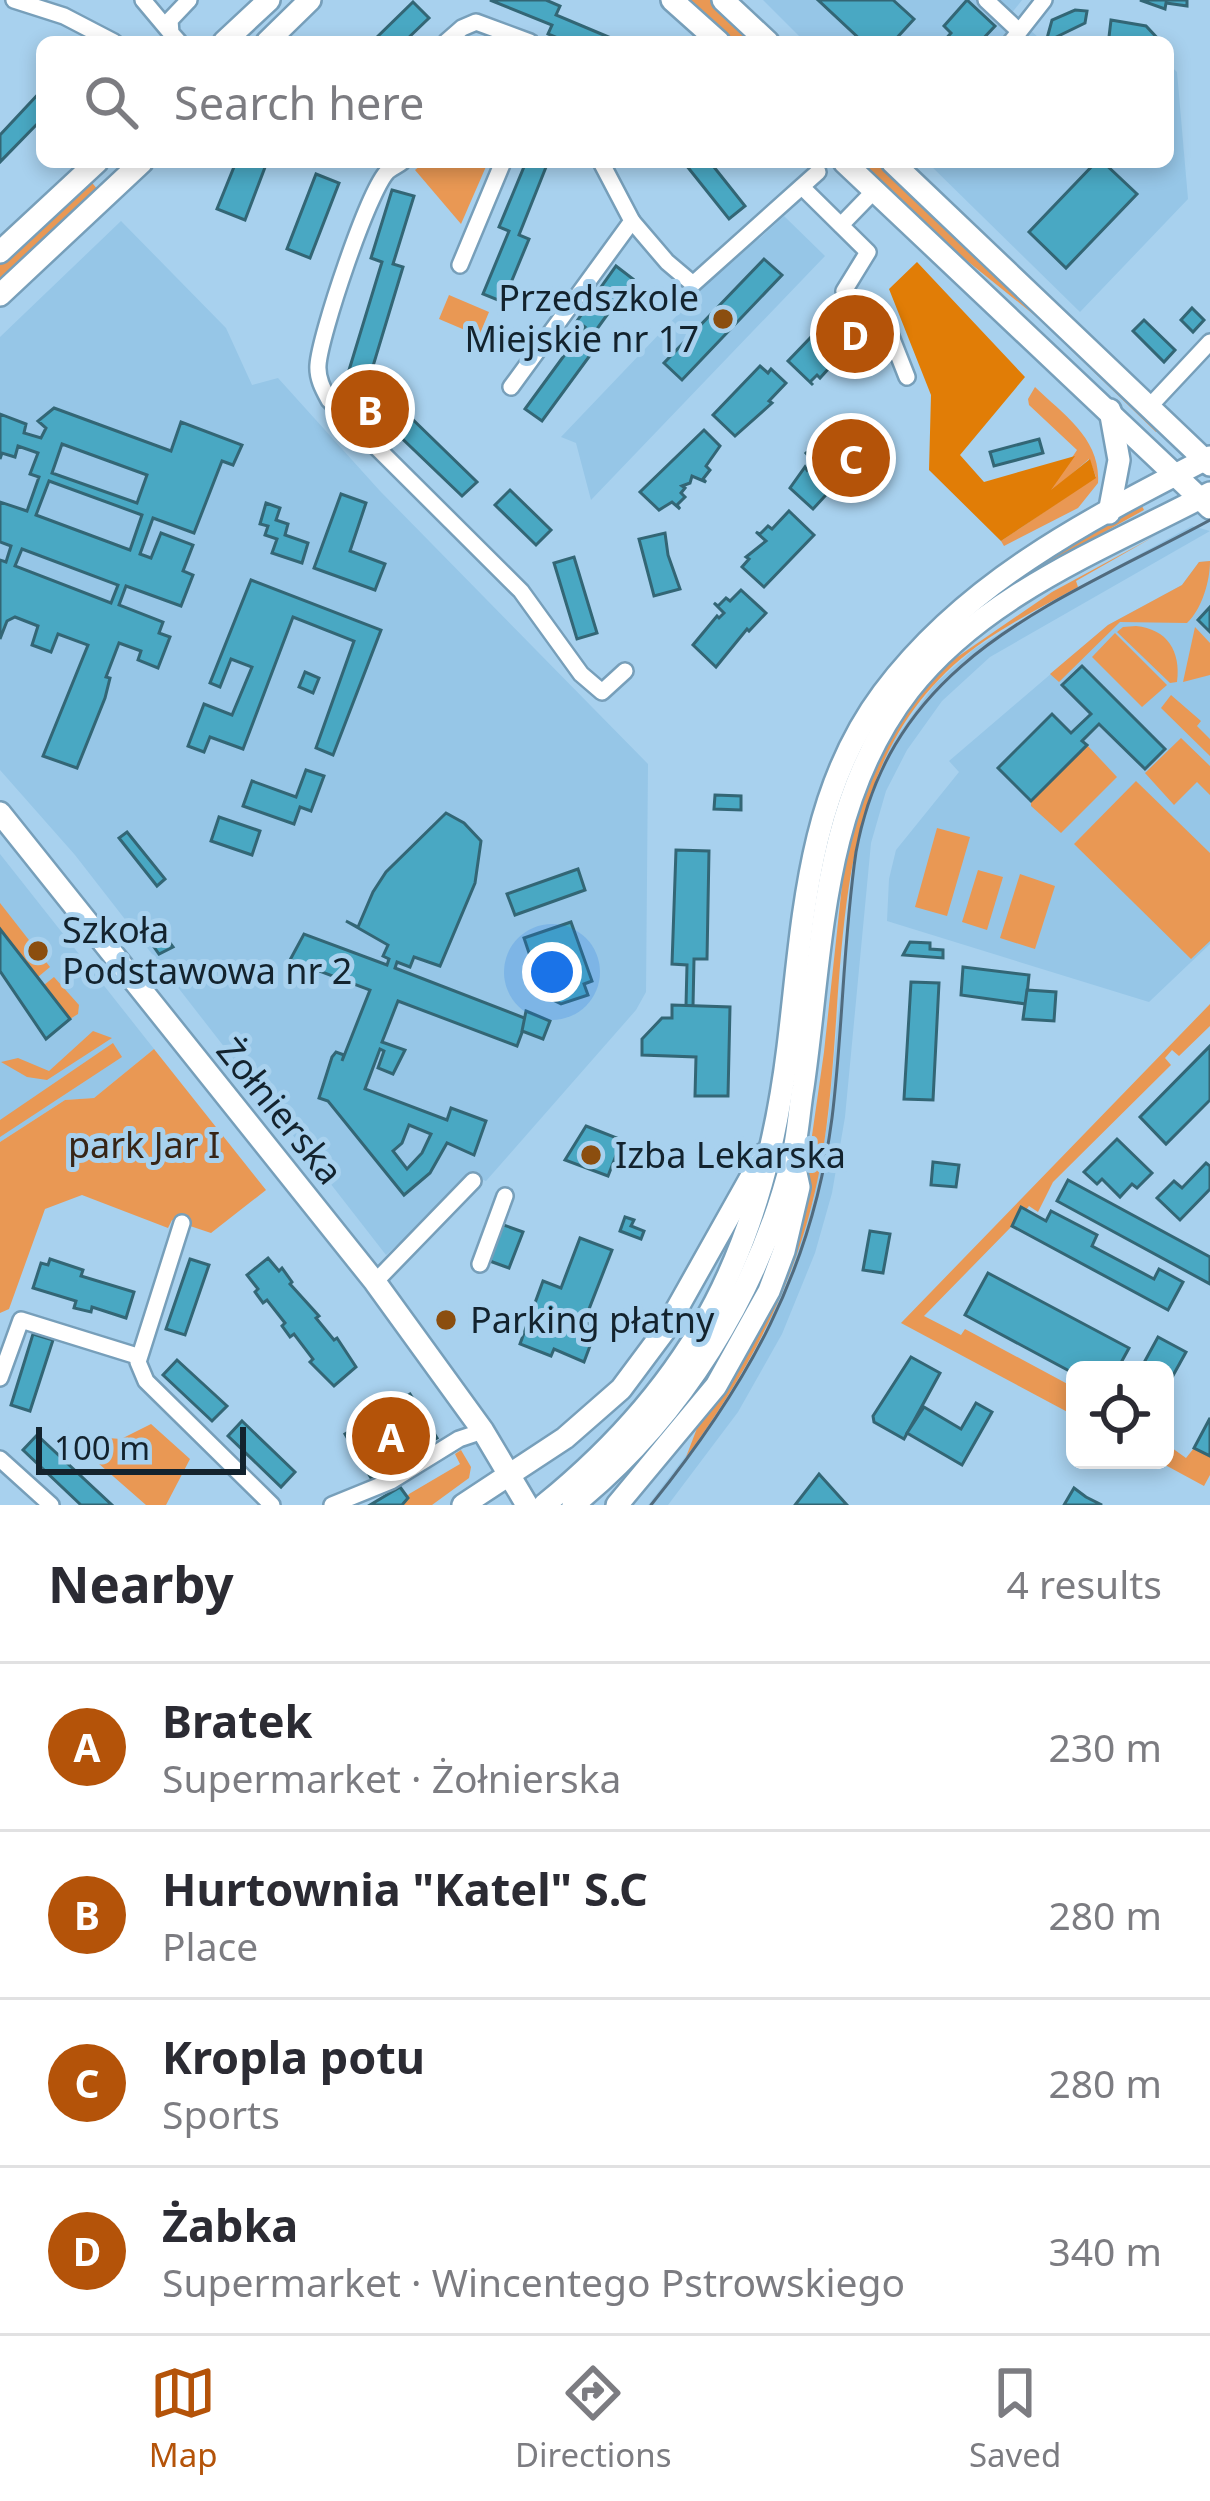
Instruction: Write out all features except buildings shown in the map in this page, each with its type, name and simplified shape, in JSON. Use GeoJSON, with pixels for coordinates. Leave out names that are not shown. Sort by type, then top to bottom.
{"type":"FeatureCollection","features":[{"type":"Feature","properties":{"kind":"street"},"geometry":{"type":"LineString","coordinates":[[14,0],[64,16],[102,36]]}},
{"type":"Feature","properties":{"kind":"street"},"geometry":{"type":"LineString","coordinates":[[143,0],[173,36]]}},
{"type":"Feature","properties":{"kind":"street"},"geometry":{"type":"LineString","coordinates":[[174,36],[170,20],[189,0]]}},
{"type":"Feature","properties":{"kind":"street"},"geometry":{"type":"LineString","coordinates":[[230,36],[269,0]]}},
{"type":"Feature","properties":{"kind":"street"},"geometry":{"type":"LineString","coordinates":[[274,36],[310,0]]}},
{"type":"Feature","properties":{"kind":"street"},"geometry":{"type":"LineString","coordinates":[[672,0],[712,36]]}},
{"type":"Feature","properties":{"kind":"street"},"geometry":{"type":"LineString","coordinates":[[723,0],[762,36]]}},
{"type":"Feature","properties":{"kind":"street"},"geometry":{"type":"LineString","coordinates":[[986,0],[1014,36]]}},
{"type":"Feature","properties":{"kind":"street"},"geometry":{"type":"LineString","coordinates":[[1016,36],[1044,0]]}},
{"type":"Feature","properties":{"kind":"street"},"geometry":{"type":"LineString","coordinates":[[453,36],[476,22],[514,36]]}},
{"type":"Feature","properties":{"kind":"street"},"geometry":{"type":"LineString","coordinates":[[0,252],[90,168]]}},
{"type":"Feature","properties":{"kind":"street"},"geometry":{"type":"LineString","coordinates":[[99,168],[114,188]]}},
{"type":"Feature","properties":{"kind":"street"},"geometry":{"type":"LineString","coordinates":[[0,296],[136,168]]}},
{"type":"Feature","properties":{"kind":"street"},"geometry":{"type":"LineString","coordinates":[[388,168],[358,229],[318,366],[320,384],[329,400],[521,591],[581,674],[602,692],[625,671]]}},
{"type":"Feature","properties":{"kind":"street"},"geometry":{"type":"LineString","coordinates":[[460,265],[500,168]]}},
{"type":"Feature","properties":{"kind":"street"},"geometry":{"type":"LineString","coordinates":[[604,168],[632,221],[693,284],[818,172]]}},
{"type":"Feature","properties":{"kind":"street"},"geometry":{"type":"LineString","coordinates":[[572,1505],[635,1447],[707,1356],[757,1260],[783,1153],[836,839],[860,771],[886,723],[939,657],[996,610],[1051,576],[1207,500],[851,168]]}},
{"type":"Feature","properties":{"kind":"street"},"geometry":{"type":"LineString","coordinates":[[532,1504],[639,1416],[694,1340],[734,1265],[783,1153],[808,872],[831,792],[881,695],[957,609],[1034,554],[1176,474],[1208,461],[899,168]]}},
{"type":"Feature","properties":{"kind":"street"},"geometry":{"type":"LineString","coordinates":[[802,187],[868,252],[844,291],[890,334],[908,377]]}},
{"type":"Feature","properties":{"kind":"street"},"geometry":{"type":"LineString","coordinates":[[841,225],[875,190]]}},
{"type":"Feature","properties":{"kind":"street"},"geometry":{"type":"LineString","coordinates":[[511,387],[632,221]]}},
{"type":"Feature","properties":{"kind":"street"},"geometry":{"type":"LineString","coordinates":[[1150,406],[1210,342]]}},
{"type":"Feature","properties":{"kind":"street"},"geometry":{"type":"LineString","coordinates":[[1108,513],[1119,460],[1109,410]]}},
{"type":"Feature","properties":{"kind":"street","name":"Żołnierska"},"geometry":{"type":"LineString","coordinates":[[0,813],[375,1282],[532,1504]]}},
{"type":"Feature","properties":{"kind":"street"},"geometry":{"type":"LineString","coordinates":[[463,1505],[565,1438],[631,1377],[665,1330],[759,1157],[783,1153]]}},
{"type":"Feature","properties":{"kind":"street"},"geometry":{"type":"LineString","coordinates":[[617,1505],[716,1386],[769,1291],[800,1187],[783,1153]]}},
{"type":"Feature","properties":{"kind":"street"},"geometry":{"type":"LineString","coordinates":[[375,1282],[473,1181]]}},
{"type":"Feature","properties":{"kind":"street"},"geometry":{"type":"LineString","coordinates":[[480,1264],[506,1196]]}},
{"type":"Feature","properties":{"kind":"street"},"geometry":{"type":"LineString","coordinates":[[182,1223],[137,1356],[146,1381],[272,1505]]}},
{"type":"Feature","properties":{"kind":"street"},"geometry":{"type":"LineString","coordinates":[[0,1378],[21,1320],[137,1356]]}},
{"type":"Feature","properties":{"kind":"street"},"geometry":{"type":"LineString","coordinates":[[332,1505],[391,1481],[459,1438],[483,1431]]}},
{"type":"Feature","properties":{"kind":"street"},"geometry":{"type":"LineString","coordinates":[[0,1459],[51,1505]]}},
{"type":"Feature","properties":{"kind":"shaded area"},"geometry":{"type":"Polygon","coordinates":[[[763,0],[1022,0],[1011,14],[1037,36],[799,36],[763,0]]]}},
{"type":"Feature","properties":{"kind":"shaded area"},"geometry":{"type":"Polygon","coordinates":[[[1174,69],[1188,199],[1080,312],[933,168],[1174,168],[1174,69]]]}},
{"type":"Feature","properties":{"kind":"shaded area"},"geometry":{"type":"Polygon","coordinates":[[[784,216],[825,256],[591,500],[576,443],[561,437],[746,243],[759,239],[784,216]]]}},
{"type":"Feature","properties":{"kind":"shaded area"},"geometry":{"type":"Polygon","coordinates":[[[121,221],[226,328],[252,385],[278,378],[380,491],[648,764],[646,992],[636,1010],[486,1181],[473,1176],[386,1255],[75,855],[0,770],[0,337],[121,221]]]}},
{"type":"Feature","properties":{"kind":"shaded area"},"geometry":{"type":"Polygon","coordinates":[[[917,262],[1025,377],[960,455],[984,482],[1075,456],[1051,490],[1090,459],[1096,478],[1001,541],[929,470],[931,395],[889,289],[917,262]]]}},
{"type":"Feature","properties":{"kind":"shaded area"},"geometry":{"type":"Polygon","coordinates":[[[1192,526],[1210,531],[990,657],[942,701],[907,750],[886,791],[871,843],[845,1117],[832,1193],[815,1253],[782,1334],[738,1412],[668,1505],[648,1505],[717,1415],[749,1364],[813,1202],[828,1120],[855,840],[868,793],[892,743],[935,684],[974,649],[1192,526]]]}},
{"type":"Feature","properties":{"kind":"shaded area"},"geometry":{"type":"Polygon","coordinates":[[[1210,561],[1210,944],[1149,1002],[887,921],[896,850],[959,772],[949,761],[1108,625],[1182,585],[1199,562],[1210,561]]]}},
{"type":"Feature","properties":{"kind":"shaded area","name":"Szkoła Podstawowa nr 2"},"geometry":{"type":"Polygon","coordinates":[[[0,854],[154,1049],[94,1098],[65,1100],[0,1142],[0,854]]]}},
{"type":"Feature","properties":{"kind":"green space"},"geometry":{"type":"Polygon","coordinates":[[[684,0],[711,0],[750,36],[723,36],[684,0]]]}},
{"type":"Feature","properties":{"kind":"green space"},"geometry":{"type":"Polygon","coordinates":[[[485,168],[461,224],[415,170],[485,168]]]}},
{"type":"Feature","properties":{"kind":"green space"},"geometry":{"type":"Polygon","coordinates":[[[863,168],[890,168],[1161,427],[1156,432],[1038,318],[935,235],[863,168]]]}},
{"type":"Feature","properties":{"kind":"green space"},"geometry":{"type":"Polygon","coordinates":[[[89,179],[98,190],[0,285],[0,263],[89,179]]]}},
{"type":"Feature","properties":{"kind":"green space"},"geometry":{"type":"Polygon","coordinates":[[[449,295],[489,312],[479,336],[439,319],[449,295]]]}},
{"type":"Feature","properties":{"kind":"green space"},"geometry":{"type":"Polygon","coordinates":[[[1035,387],[1087,441],[1094,453],[1098,483],[1078,508],[1004,546],[1001,541],[1096,477],[1089,459],[1047,495],[1077,450],[1029,405],[1035,387]]]}},
{"type":"Feature","properties":{"kind":"green space"},"geometry":{"type":"Polygon","coordinates":[[[1141,504],[1144,510],[1027,575],[1023,571],[1141,504]]]}},
{"type":"Feature","properties":{"kind":"green space"},"geometry":{"type":"Polygon","coordinates":[[[1155,536],[976,647],[924,696],[888,753],[864,816],[849,884],[821,1162],[801,1242],[753,1353],[686,1457],[699,1423],[733,1373],[801,1212],[846,848],[872,765],[909,705],[950,662],[1052,592],[1155,536]]]}},
{"type":"Feature","properties":{"kind":"green space"},"geometry":{"type":"Polygon","coordinates":[[[1210,561],[1204,594],[1187,623],[1120,622],[1059,682],[1050,674],[1108,625],[1182,585],[1199,562],[1210,561]]]}},
{"type":"Feature","properties":{"kind":"green space"},"geometry":{"type":"Polygon","coordinates":[[[1136,626],[1170,643],[1177,661],[1177,682],[1170,683],[1117,632],[1136,626]]]}},
{"type":"Feature","properties":{"kind":"green space"},"geometry":{"type":"Polygon","coordinates":[[[1195,627],[1210,643],[1210,675],[1183,682],[1195,627]]]}},
{"type":"Feature","properties":{"kind":"green space"},"geometry":{"type":"Polygon","coordinates":[[[1115,633],[1167,685],[1142,707],[1092,657],[1115,633]]]}},
{"type":"Feature","properties":{"kind":"green space"},"geometry":{"type":"Polygon","coordinates":[[[1171,695],[1201,721],[1197,726],[1210,739],[1210,756],[1161,708],[1171,695]]]}},
{"type":"Feature","properties":{"kind":"green space"},"geometry":{"type":"Polygon","coordinates":[[[1181,738],[1210,766],[1210,795],[1197,782],[1174,805],[1145,773],[1181,738]]]}},
{"type":"Feature","properties":{"kind":"green space"},"geometry":{"type":"Polygon","coordinates":[[[1087,745],[1117,777],[1061,833],[1031,801],[1087,745]]]}},
{"type":"Feature","properties":{"kind":"green space"},"geometry":{"type":"Polygon","coordinates":[[[1136,781],[1210,853],[1210,941],[1191,959],[1074,844],[1136,781]]]}},
{"type":"Feature","properties":{"kind":"green space"},"geometry":{"type":"Polygon","coordinates":[[[937,828],[970,837],[947,916],[915,907],[937,828]]]}},
{"type":"Feature","properties":{"kind":"green space"},"geometry":{"type":"Polygon","coordinates":[[[978,870],[1003,877],[987,930],[962,922],[978,870]]]}},
{"type":"Feature","properties":{"kind":"green space"},"geometry":{"type":"Polygon","coordinates":[[[1020,874],[1055,886],[1035,949],[1000,938],[1020,874]]]}},
{"type":"Feature","properties":{"kind":"green space"},"geometry":{"type":"Polygon","coordinates":[[[0,903],[50,967],[38,977],[0,929],[0,903]]]}},
{"type":"Feature","properties":{"kind":"green space"},"geometry":{"type":"Polygon","coordinates":[[[54,977],[79,1005],[78,1014],[70,1019],[44,985],[54,977]]]}},
{"type":"Feature","properties":{"kind":"green space"},"geometry":{"type":"Polygon","coordinates":[[[1210,1004],[1210,1026],[1179,1056],[1172,1050],[1165,1058],[1171,1065],[1053,1182],[1038,1212],[1029,1206],[1021,1208],[1012,1226],[924,1316],[961,1335],[965,1329],[1066,1383],[1066,1411],[901,1323],[1210,1004]]]}},
{"type":"Feature","properties":{"kind":"green space"},"geometry":{"type":"Polygon","coordinates":[[[93,1031],[112,1038],[47,1080],[27,1077],[1,1062],[18,1058],[49,1071],[93,1031]]]}},
{"type":"Feature","properties":{"kind":"green space"},"geometry":{"type":"Polygon","coordinates":[[[113,1043],[122,1057],[0,1137],[0,1120],[113,1043]]]}},
{"type":"Feature","properties":{"kind":"green space","name":"park Jar I"},"geometry":{"type":"Polygon","coordinates":[[[154,1049],[266,1190],[211,1233],[172,1220],[168,1228],[82,1195],[45,1209],[9,1309],[0,1313],[0,1142],[65,1100],[94,1098],[154,1049]]]}},
{"type":"Feature","properties":{"kind":"green space"},"geometry":{"type":"Polygon","coordinates":[[[151,1424],[190,1459],[166,1505],[146,1505],[98,1463],[108,1438],[121,1439],[151,1424]]]}},
{"type":"Feature","properties":{"kind":"green space"},"geometry":{"type":"Polygon","coordinates":[[[1194,1448],[1210,1456],[1210,1475],[1204,1486],[1173,1469],[1174,1449],[1186,1458],[1194,1448]]]}},
{"type":"Feature","properties":{"kind":"green space"},"geometry":{"type":"Polygon","coordinates":[[[461,1450],[471,1467],[469,1478],[432,1505],[402,1505],[409,1494],[460,1464],[455,1454],[461,1450]]]}},
{"type":"Feature","properties":{"kind":"tram line"},"geometry":{"type":"LineString","coordinates":[[651,1505],[745,1371],[770,1325],[809,1227],[832,1118],[856,852],[875,785],[905,730],[943,683],[988,644],[1094,580],[1210,520]]}},
{"type":"Feature","properties":{"kind":"place","name":"Przedszkole Miejskie nr 17"},"geometry":{"type":"Point","coordinates":[723,319]}},
{"type":"Feature","properties":{"kind":"place","name":"Żabka"},"geometry":{"type":"Point","coordinates":[855,334]}},
{"type":"Feature","properties":{"kind":"place","name":"Hurtownia \"Katel\" S.C"},"geometry":{"type":"Point","coordinates":[370,409]}},
{"type":"Feature","properties":{"kind":"place","name":"Kropla potu"},"geometry":{"type":"Point","coordinates":[851,458]}},
{"type":"Feature","properties":{"kind":"place","name":"Szkoła Podstawowa nr 2"},"geometry":{"type":"Point","coordinates":[38,951]}},
{"type":"Feature","properties":{"kind":"place","name":"Izba Lekarska"},"geometry":{"type":"Point","coordinates":[591,1155]}},
{"type":"Feature","properties":{"kind":"place","name":"Parking płatny"},"geometry":{"type":"Point","coordinates":[446,1320]}},
{"type":"Feature","properties":{"kind":"place","name":"Bratek"},"geometry":{"type":"Point","coordinates":[391,1436]}}]}
